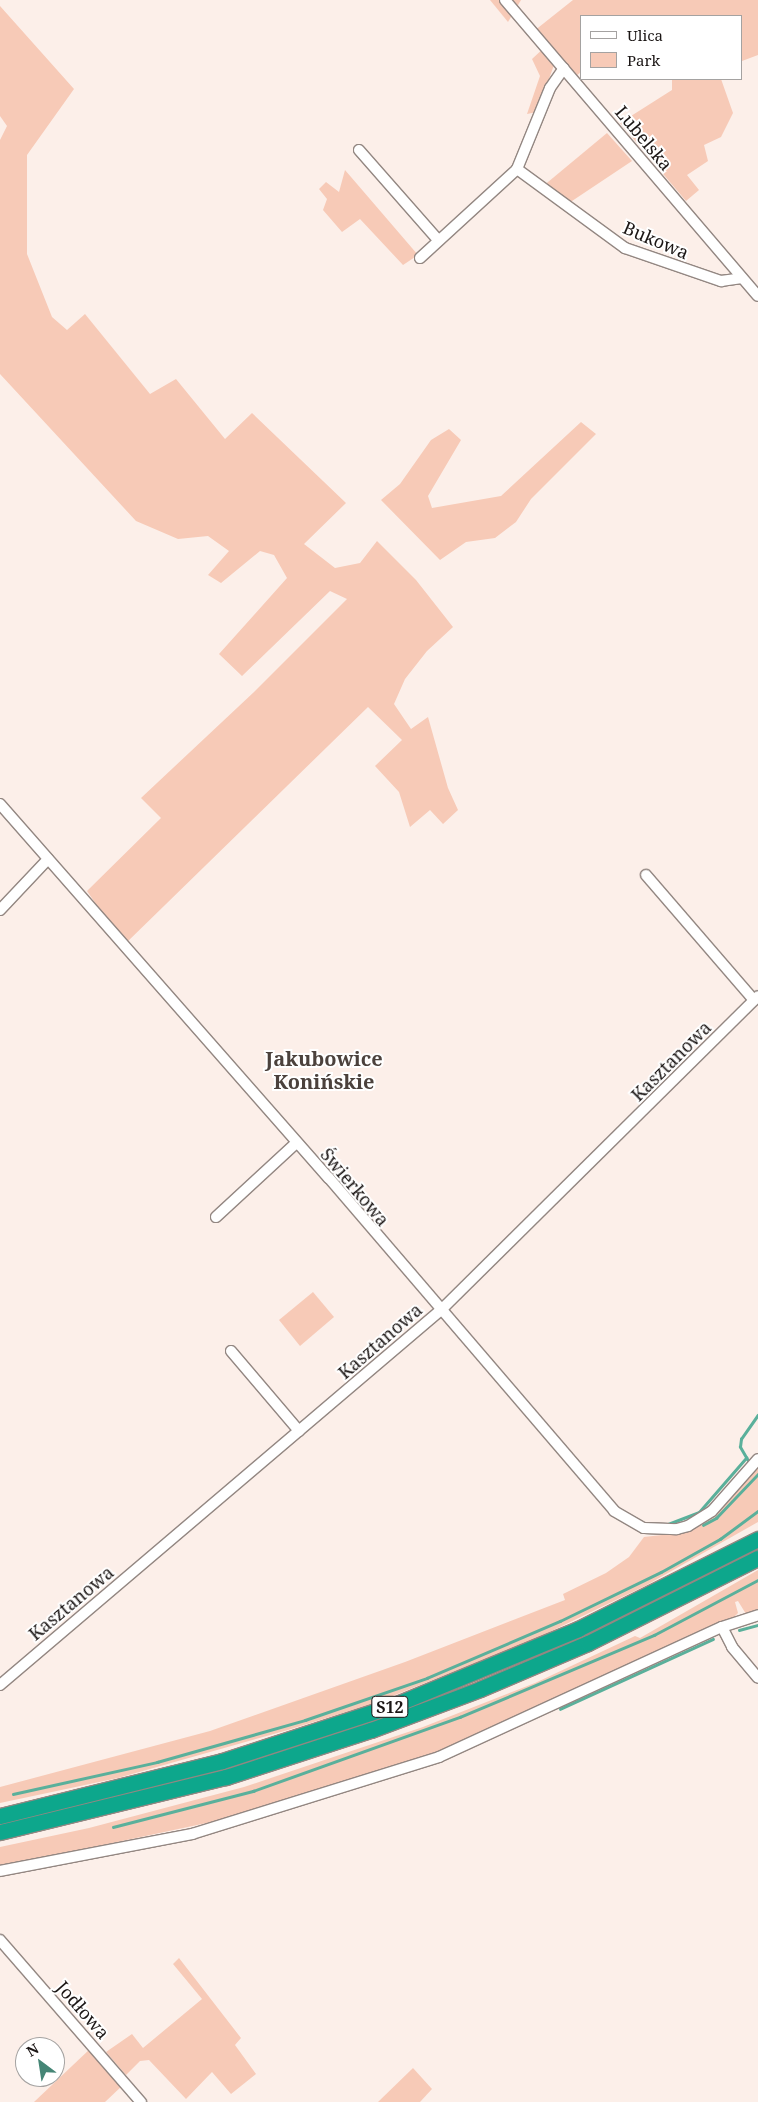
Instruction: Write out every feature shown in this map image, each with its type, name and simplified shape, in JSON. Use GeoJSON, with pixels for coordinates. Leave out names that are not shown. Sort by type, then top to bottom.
{"type":"FeatureCollection","features":[{"type":"Feature","properties":{"kind":"highway","name":"S12"},"geometry":{"type":"LineString","coordinates":[[0,1816],[222,1761],[394,1705],[570,1633],[758,1539]]}},
{"type":"Feature","properties":{"kind":"highway","name":"S12"},"geometry":{"type":"LineString","coordinates":[[0,1832],[210,1781],[371,1730],[579,1647],[758,1558]]}},
{"type":"Feature","properties":{"kind":"street","name":"Lubelska"},"geometry":{"type":"LineString","coordinates":[[505,0],[758,295]]}},
{"type":"Feature","properties":{"kind":"street"},"geometry":{"type":"LineString","coordinates":[[420,258],[517,169],[550,88],[564,68]]}},
{"type":"Feature","properties":{"kind":"street"},"geometry":{"type":"LineString","coordinates":[[359,150],[438,240]]}},
{"type":"Feature","properties":{"kind":"street","name":"Bukowa"},"geometry":{"type":"LineString","coordinates":[[517,169],[625,248],[721,281],[742,278]]}},
{"type":"Feature","properties":{"kind":"street","name":"Świerkowa"},"geometry":{"type":"LineString","coordinates":[[0,804],[441,1310],[601,1498],[628,1521],[644,1528],[676,1530],[701,1520],[758,1459]]}},
{"type":"Feature","properties":{"kind":"street"},"geometry":{"type":"LineString","coordinates":[[0,910],[48,859]]}},
{"type":"Feature","properties":{"kind":"street"},"geometry":{"type":"LineString","coordinates":[[646,875],[756,998]]}},
{"type":"Feature","properties":{"kind":"street","name":"Kasztanowa"},"geometry":{"type":"LineString","coordinates":[[0,1685],[441,1310],[756,998]]}},
{"type":"Feature","properties":{"kind":"street"},"geometry":{"type":"LineString","coordinates":[[216,1217],[295,1144]]}},
{"type":"Feature","properties":{"kind":"street"},"geometry":{"type":"LineString","coordinates":[[231,1351],[299,1431]]}},
{"type":"Feature","properties":{"kind":"street"},"geometry":{"type":"LineString","coordinates":[[0,1871],[192,1834],[439,1757],[722,1627],[758,1614]]}},
{"type":"Feature","properties":{"kind":"street"},"geometry":{"type":"LineString","coordinates":[[722,1627],[732,1647],[758,1678]]}},
{"type":"Feature","properties":{"kind":"street","name":"Jodłowa"},"geometry":{"type":"LineString","coordinates":[[0,1940],[142,2102]]}},
{"type":"Feature","properties":{"kind":"green space"},"geometry":{"type":"Polygon","coordinates":[[[490,0],[521,0],[508,22],[490,0]]]}},
{"type":"Feature","properties":{"kind":"green space"},"geometry":{"type":"Polygon","coordinates":[[[573,0],[758,0],[758,55],[743,61],[743,15],[580,15],[580,73],[575,77],[554,65],[537,112],[527,114],[540,76],[532,59],[546,46],[534,31],[573,0]]]}},
{"type":"Feature","properties":{"kind":"green space"},"geometry":{"type":"Polygon","coordinates":[[[0,6],[74,89],[27,155],[27,254],[52,317],[67,330],[85,314],[150,394],[176,379],[225,439],[252,413],[346,503],[304,544],[335,568],[360,563],[377,541],[416,580],[453,627],[427,651],[405,679],[394,704],[411,729],[428,717],[448,788],[458,810],[443,824],[430,810],[410,827],[399,792],[375,766],[402,740],[368,707],[124,945],[87,891],[161,818],[141,798],[254,692],[347,599],[330,591],[242,676],[219,654],[287,578],[274,555],[260,551],[221,583],[208,575],[229,551],[208,536],[178,539],[136,521],[0,374],[0,140],[7,126],[0,116],[0,6]]]}},
{"type":"Feature","properties":{"kind":"green space"},"geometry":{"type":"Polygon","coordinates":[[[672,80],[721,80],[733,113],[721,137],[704,145],[708,161],[687,175],[699,190],[686,201],[620,123],[672,90],[672,80]]]}},
{"type":"Feature","properties":{"kind":"green space"},"geometry":{"type":"Polygon","coordinates":[[[607,133],[632,161],[566,205],[542,187],[607,133]]]}},
{"type":"Feature","properties":{"kind":"green space"},"geometry":{"type":"Polygon","coordinates":[[[345,170],[418,255],[403,265],[360,219],[342,232],[323,210],[327,199],[319,189],[326,182],[339,192],[345,170]]]}},
{"type":"Feature","properties":{"kind":"green space"},"geometry":{"type":"Polygon","coordinates":[[[581,422],[596,434],[531,499],[516,522],[495,538],[466,542],[440,560],[381,500],[400,484],[431,440],[449,429],[461,440],[428,496],[432,508],[501,496],[581,422]]]}},
{"type":"Feature","properties":{"kind":"green space"},"geometry":{"type":"Polygon","coordinates":[[[313,1292],[334,1317],[300,1346],[279,1320],[313,1292]]]}},
{"type":"Feature","properties":{"kind":"green space"},"geometry":{"type":"Polygon","coordinates":[[[758,1465],[758,1522],[645,1586],[533,1640],[375,1703],[288,1730],[118,1778],[0,1803],[0,1787],[210,1731],[405,1662],[565,1600],[563,1594],[606,1573],[629,1557],[644,1537],[680,1533],[698,1527],[711,1517],[758,1465]]]}},
{"type":"Feature","properties":{"kind":"green space"},"geometry":{"type":"Polygon","coordinates":[[[758,1542],[758,1550],[674,1596],[473,1687],[284,1755],[0,1828],[0,1821],[148,1787],[357,1724],[758,1542]]]}},
{"type":"Feature","properties":{"kind":"green space"},"geometry":{"type":"Polygon","coordinates":[[[758,1570],[758,1610],[746,1614],[738,1601],[735,1602],[738,1613],[733,1618],[437,1752],[230,1818],[0,1867],[0,1847],[89,1828],[244,1787],[423,1727],[535,1683],[635,1636],[640,1638],[758,1570]]]}},
{"type":"Feature","properties":{"kind":"green space"},"geometry":{"type":"Polygon","coordinates":[[[179,1958],[241,2038],[235,2045],[256,2074],[231,2094],[212,2072],[186,2099],[149,2060],[140,2061],[126,2075],[106,2052],[132,2034],[143,2048],[202,1999],[173,1964],[179,1958]]]}},
{"type":"Feature","properties":{"kind":"green space"},"geometry":{"type":"Polygon","coordinates":[[[91,2048],[123,2085],[105,2102],[34,2102],[50,2087],[65,2087],[65,2073],[91,2048]]]}},
{"type":"Feature","properties":{"kind":"green space"},"geometry":{"type":"Polygon","coordinates":[[[413,2068],[432,2089],[420,2102],[378,2102],[413,2068]]]}},
{"type":"Feature","properties":{"kind":"waterway"},"geometry":{"type":"LineString","coordinates":[[748,1461],[740,1447],[741,1439],[758,1415]]}},
{"type":"Feature","properties":{"kind":"waterway"},"geometry":{"type":"LineString","coordinates":[[668,1524],[699,1512],[746,1458]]}},
{"type":"Feature","properties":{"kind":"waterway"},"geometry":{"type":"LineString","coordinates":[[703,1525],[716,1518],[758,1474]]}},
{"type":"Feature","properties":{"kind":"waterway"},"geometry":{"type":"LineString","coordinates":[[13,1794],[157,1762],[305,1720],[427,1678],[560,1621],[661,1572],[720,1539],[758,1511]]}},
{"type":"Feature","properties":{"kind":"waterway"},"geometry":{"type":"LineString","coordinates":[[113,1827],[253,1791],[460,1717],[654,1635],[758,1580]]}},
{"type":"Feature","properties":{"kind":"waterway"},"geometry":{"type":"LineString","coordinates":[[739,1630],[758,1625]]}},
{"type":"Feature","properties":{"kind":"waterway"},"geometry":{"type":"LineString","coordinates":[[560,1709],[713,1639]]}},
{"type":"Feature","properties":{"kind":"district","name":"Jakubowice Konińskie"},"geometry":{"type":"Point","coordinates":[324,1070]}}]}
